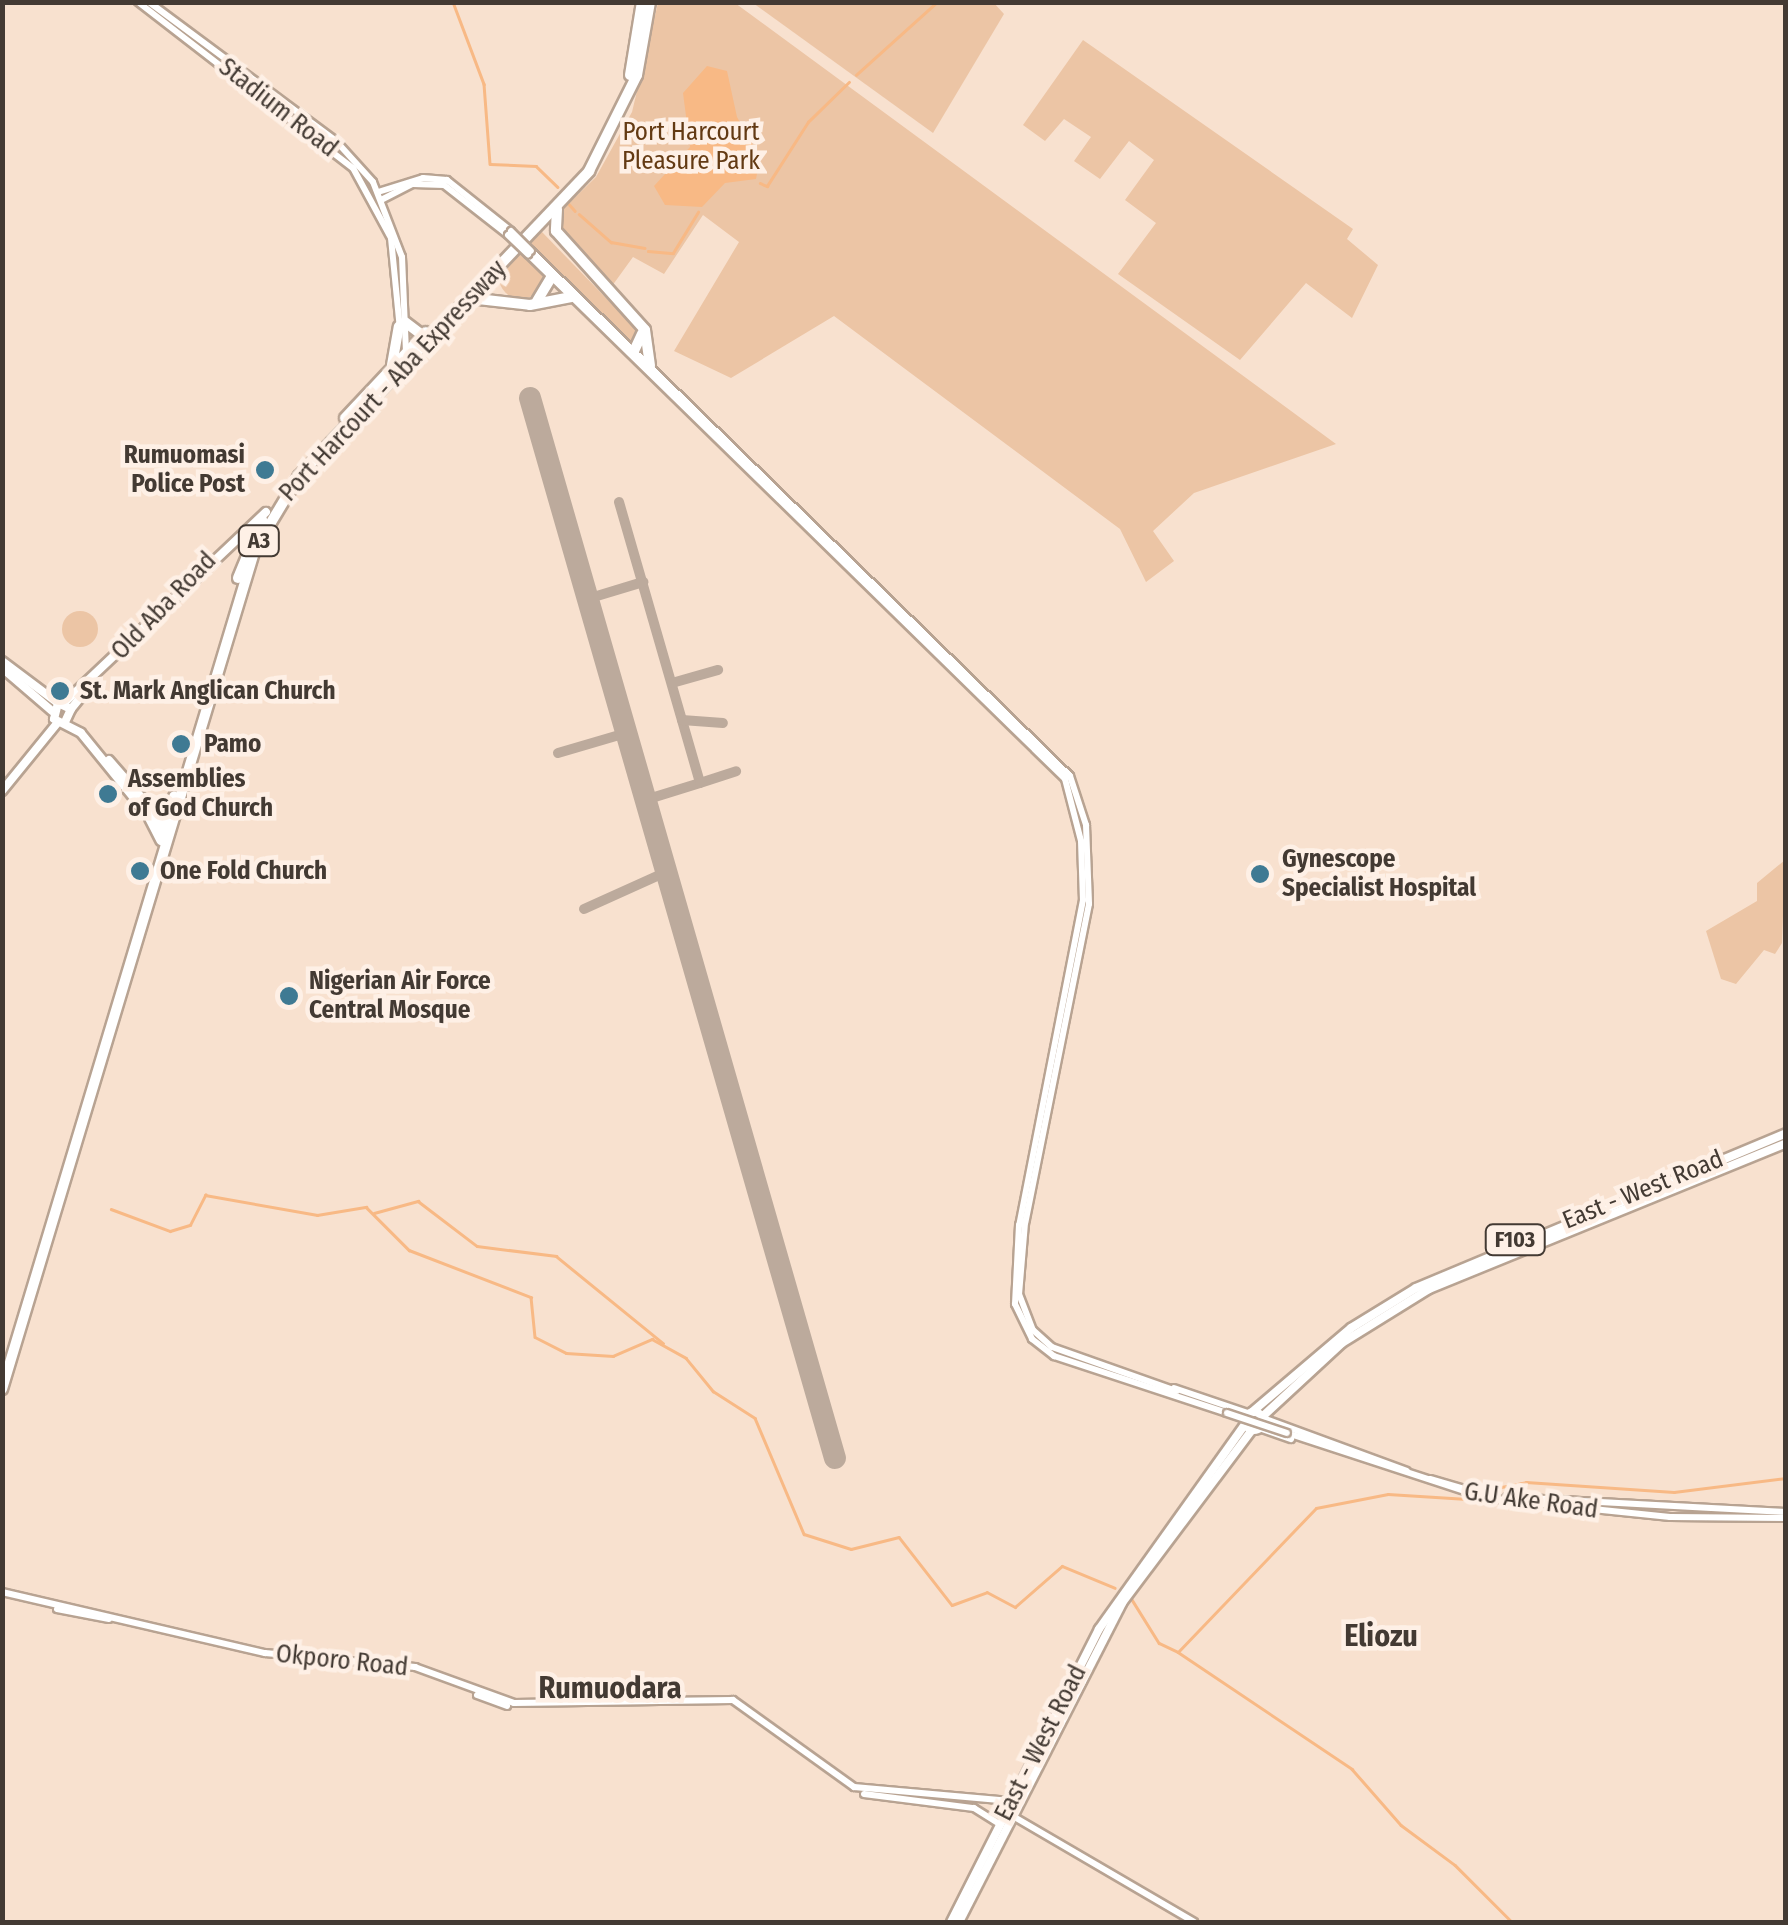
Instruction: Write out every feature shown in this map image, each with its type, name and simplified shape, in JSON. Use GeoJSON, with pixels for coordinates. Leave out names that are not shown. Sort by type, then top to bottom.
{"type":"FeatureCollection","features":[{"type":"Feature","properties":{"kind":"highway","name":"Port Harcourt - Aba Expressway"},"geometry":{"type":"LineString","coordinates":[[59,1190],[252,547],[299,476],[558,205],[623,112],[646,2]]}},
{"type":"Feature","properties":{"kind":"highway","name":"Port Harcourt - Aba Expressway"},"geometry":{"type":"LineString","coordinates":[[59,1190],[169,826],[171,808],[266,512],[391,367],[597,148],[630,75],[646,2]]}},
{"type":"Feature","properties":{"kind":"highway"},"geometry":{"type":"LineString","coordinates":[[558,205],[554,228],[645,330],[650,366]]}},
{"type":"Feature","properties":{"kind":"highway"},"geometry":{"type":"LineString","coordinates":[[528,236],[546,230],[556,238],[641,332],[634,351]]}},
{"type":"Feature","properties":{"kind":"highway"},"geometry":{"type":"LineString","coordinates":[[494,272],[495,290],[530,302],[544,297],[552,278]]}},
{"type":"Feature","properties":{"kind":"highway"},"geometry":{"type":"LineString","coordinates":[[468,298],[530,305],[571,297]]}},
{"type":"Feature","properties":{"kind":"highway"},"geometry":{"type":"LineString","coordinates":[[391,367],[402,325],[412,334],[423,335]]}},
{"type":"Feature","properties":{"kind":"highway"},"geometry":{"type":"LineString","coordinates":[[162,840],[152,815],[171,808]]}},
{"type":"Feature","properties":{"kind":"highway","name":"A3"},"geometry":{"type":"LineString","coordinates":[[2,1389],[59,1190]]}},
{"type":"Feature","properties":{"kind":"highway","name":"A3"},"geometry":{"type":"LineString","coordinates":[[2,1371],[55,1204]]}},
{"type":"Feature","properties":{"kind":"main road","name":"Stadium Road"},"geometry":{"type":"LineString","coordinates":[[138,2],[322,140],[378,197]]}},
{"type":"Feature","properties":{"kind":"main road","name":"Stadium Road"},"geometry":{"type":"LineString","coordinates":[[149,2],[336,141],[378,197],[398,266],[403,354]]}},
{"type":"Feature","properties":{"kind":"main road"},"geometry":{"type":"LineString","coordinates":[[378,197],[414,184],[450,186],[509,233],[1047,748],[1076,788],[1088,843],[1089,904],[1025,1223],[1019,1294],[1045,1342],[1126,1377],[1250,1422],[1406,1473]]}},
{"type":"Feature","properties":{"kind":"main road"},"geometry":{"type":"LineString","coordinates":[[530,252],[571,297],[1065,780],[1082,841],[1083,900],[1018,1225],[1013,1294],[1040,1347],[1250,1422],[1262,1417],[1406,1473]]}},
{"type":"Feature","properties":{"kind":"main road","name":"Old Aba Road"},"geometry":{"type":"LineString","coordinates":[[2,791],[62,713],[266,512]]}},
{"type":"Feature","properties":{"kind":"main road","name":"Old Aba Road"},"geometry":{"type":"LineString","coordinates":[[2,783],[62,713],[232,541],[252,547]]}},
{"type":"Feature","properties":{"kind":"main road"},"geometry":{"type":"LineString","coordinates":[[2,661],[62,713],[152,815],[169,826]]}},
{"type":"Feature","properties":{"kind":"main road"},"geometry":{"type":"LineString","coordinates":[[2,668],[62,713]]}},
{"type":"Feature","properties":{"kind":"main road","name":"East - West Road"},"geometry":{"type":"LineString","coordinates":[[951,1922],[1099,1629],[1238,1433],[1351,1328],[1416,1288],[1786,1133]]}},
{"type":"Feature","properties":{"kind":"main road","name":"East - West Road"},"geometry":{"type":"LineString","coordinates":[[1262,1417],[1352,1336],[1446,1280],[1786,1142]]}},
{"type":"Feature","properties":{"kind":"main road"},"geometry":{"type":"LineString","coordinates":[[1229,1414],[1406,1473]]}},
{"type":"Feature","properties":{"kind":"main road"},"geometry":{"type":"LineString","coordinates":[[1229,1414],[1238,1433]]}},
{"type":"Feature","properties":{"kind":"main road","name":"East - West Road"},"geometry":{"type":"LineString","coordinates":[[959,1922],[1122,1603],[1250,1422]]}},
{"type":"Feature","properties":{"kind":"main road","name":"G.U Ake Road"},"geometry":{"type":"LineString","coordinates":[[1406,1473],[1528,1504],[1786,1515]]}},
{"type":"Feature","properties":{"kind":"main road","name":"Okporo Road"},"geometry":{"type":"LineString","coordinates":[[2,1594],[262,1656],[414,1671],[544,1709],[638,1700],[730,1704],[846,1788],[988,1808],[1010,1801]]}},
{"type":"Feature","properties":{"kind":"main road"},"geometry":{"type":"LineString","coordinates":[[988,1808],[1000,1824]]}},
{"type":"Feature","properties":{"kind":"main road"},"geometry":{"type":"LineString","coordinates":[[1011,1815],[1194,1922]]}},
{"type":"Feature","properties":{"kind":"green space"},"geometry":{"type":"Polygon","coordinates":[[[993,2],[1004,14],[933,133],[753,3],[993,2]]]}},
{"type":"Feature","properties":{"kind":"green space","name":"Port Harcourt Pleasure Park"},"geometry":{"type":"Polygon","coordinates":[[[658,3],[735,3],[1336,444],[1194,493],[1153,531],[1174,561],[1146,582],[1120,529],[834,316],[731,378],[674,351],[739,242],[703,215],[664,274],[633,257],[612,286],[560,228],[561,211],[596,177],[632,112],[658,3]]]}},
{"type":"Feature","properties":{"kind":"green space"},"geometry":{"type":"Polygon","coordinates":[[[1083,40],[1353,229],[1347,239],[1378,265],[1352,318],[1306,283],[1240,360],[1118,274],[1156,223],[1125,200],[1154,160],[1129,141],[1100,179],[1074,161],[1091,137],[1064,119],[1045,141],[1023,125],[1083,40]]]}},
{"type":"Feature","properties":{"kind":"green space"},"geometry":{"type":"Polygon","coordinates":[[[542,232],[638,331],[633,345],[526,243],[542,232]]]}},
{"type":"Feature","properties":{"kind":"green space"},"geometry":{"type":"Polygon","coordinates":[[[521,255],[536,262],[543,277],[536,292],[521,299],[506,292],[499,277],[506,262],[521,255]]]}},
{"type":"Feature","properties":{"kind":"green space"},"geometry":{"type":"Polygon","coordinates":[[[80,611],[92,617],[98,629],[92,641],[80,647],[68,641],[62,629],[68,617],[80,611]]]}},
{"type":"Feature","properties":{"kind":"green space"},"geometry":{"type":"Polygon","coordinates":[[[1785,860],[1782,943],[1775,954],[1764,950],[1736,984],[1721,979],[1706,931],[1757,901],[1757,883],[1785,860]]]}},
{"type":"Feature","properties":{"kind":"shaded area"},"geometry":{"type":"Polygon","coordinates":[[[707,66],[727,71],[737,117],[760,158],[756,179],[725,183],[702,207],[665,205],[654,186],[690,147],[683,93],[707,66]]]}},
{"type":"Feature","properties":{"kind":"waterway"},"geometry":{"type":"LineString","coordinates":[[453,2],[484,84],[490,164],[536,166],[558,187]]}},
{"type":"Feature","properties":{"kind":"waterway"},"geometry":{"type":"LineString","coordinates":[[856,75],[937,2]]}},
{"type":"Feature","properties":{"kind":"waterway"},"geometry":{"type":"LineString","coordinates":[[760,183],[767,186],[808,122],[849,82]]}},
{"type":"Feature","properties":{"kind":"waterway"},"geometry":{"type":"LineString","coordinates":[[569,204],[575,211]]}},
{"type":"Feature","properties":{"kind":"waterway"},"geometry":{"type":"LineString","coordinates":[[648,251],[673,253],[698,212]]}},
{"type":"Feature","properties":{"kind":"waterway"},"geometry":{"type":"LineString","coordinates":[[579,214],[611,242],[644,248]]}},
{"type":"Feature","properties":{"kind":"waterway"},"geometry":{"type":"LineString","coordinates":[[111,1209],[170,1231],[190,1225],[205,1195],[317,1215],[366,1207],[409,1250],[531,1297],[535,1337],[566,1353],[613,1356],[652,1339],[686,1358],[713,1391],[755,1418],[804,1534],[851,1549],[899,1537],[952,1605],[987,1592],[1015,1607],[1062,1566],[1115,1588]]}},
{"type":"Feature","properties":{"kind":"waterway"},"geometry":{"type":"LineString","coordinates":[[374,1213],[418,1201],[477,1246],[556,1256],[663,1343]]}},
{"type":"Feature","properties":{"kind":"waterway"},"geometry":{"type":"LineString","coordinates":[[1491,1489],[1526,1482],[1674,1492],[1786,1478]]}},
{"type":"Feature","properties":{"kind":"waterway"},"geometry":{"type":"LineString","coordinates":[[1131,1598],[1159,1643],[1178,1652],[1316,1508],[1388,1494],[1483,1500]]}},
{"type":"Feature","properties":{"kind":"waterway"},"geometry":{"type":"LineString","coordinates":[[1178,1652],[1352,1769],[1401,1825],[1455,1865],[1512,1922]]}},
{"type":"Feature","properties":{"kind":"taxiway"},"geometry":{"type":"LineString","coordinates":[[619,502],[700,783],[645,800]]}},
{"type":"Feature","properties":{"kind":"taxiway"},"geometry":{"type":"LineString","coordinates":[[587,599],[643,582]]}},
{"type":"Feature","properties":{"kind":"taxiway"},"geometry":{"type":"LineString","coordinates":[[672,683],[718,670]]}},
{"type":"Feature","properties":{"kind":"taxiway"},"geometry":{"type":"LineString","coordinates":[[682,720],[723,723]]}},
{"type":"Feature","properties":{"kind":"taxiway"},"geometry":{"type":"LineString","coordinates":[[558,753],[626,733]]}},
{"type":"Feature","properties":{"kind":"taxiway"},"geometry":{"type":"LineString","coordinates":[[700,783],[736,771]]}},
{"type":"Feature","properties":{"kind":"taxiway"},"geometry":{"type":"LineString","coordinates":[[584,909],[666,872]]}},
{"type":"Feature","properties":{"kind":"runway"},"geometry":{"type":"LineString","coordinates":[[530,398],[835,1458]]}},
{"type":"Feature","properties":{"kind":"place","name":"Rumuomasi Police Post"},"geometry":{"type":"Point","coordinates":[265,470]}},
{"type":"Feature","properties":{"kind":"place","name":"St. Mark Anglican Church"},"geometry":{"type":"Point","coordinates":[60,691]}},
{"type":"Feature","properties":{"kind":"place","name":"Pamo"},"geometry":{"type":"Point","coordinates":[181,744]}},
{"type":"Feature","properties":{"kind":"place","name":"Assemblies of God Church"},"geometry":{"type":"Point","coordinates":[108,794]}},
{"type":"Feature","properties":{"kind":"place","name":"One Fold Church"},"geometry":{"type":"Point","coordinates":[140,871]}},
{"type":"Feature","properties":{"kind":"place","name":"Gynescope Specialist Hospital"},"geometry":{"type":"Point","coordinates":[1260,874]}},
{"type":"Feature","properties":{"kind":"place","name":"Nigerian Air Force Central Mosque"},"geometry":{"type":"Point","coordinates":[289,996]}},
{"type":"Feature","properties":{"kind":"district","name":"Eliozu"},"geometry":{"type":"Point","coordinates":[1381,1636]}},
{"type":"Feature","properties":{"kind":"district","name":"Rumuodara"},"geometry":{"type":"Point","coordinates":[610,1688]}}]}
